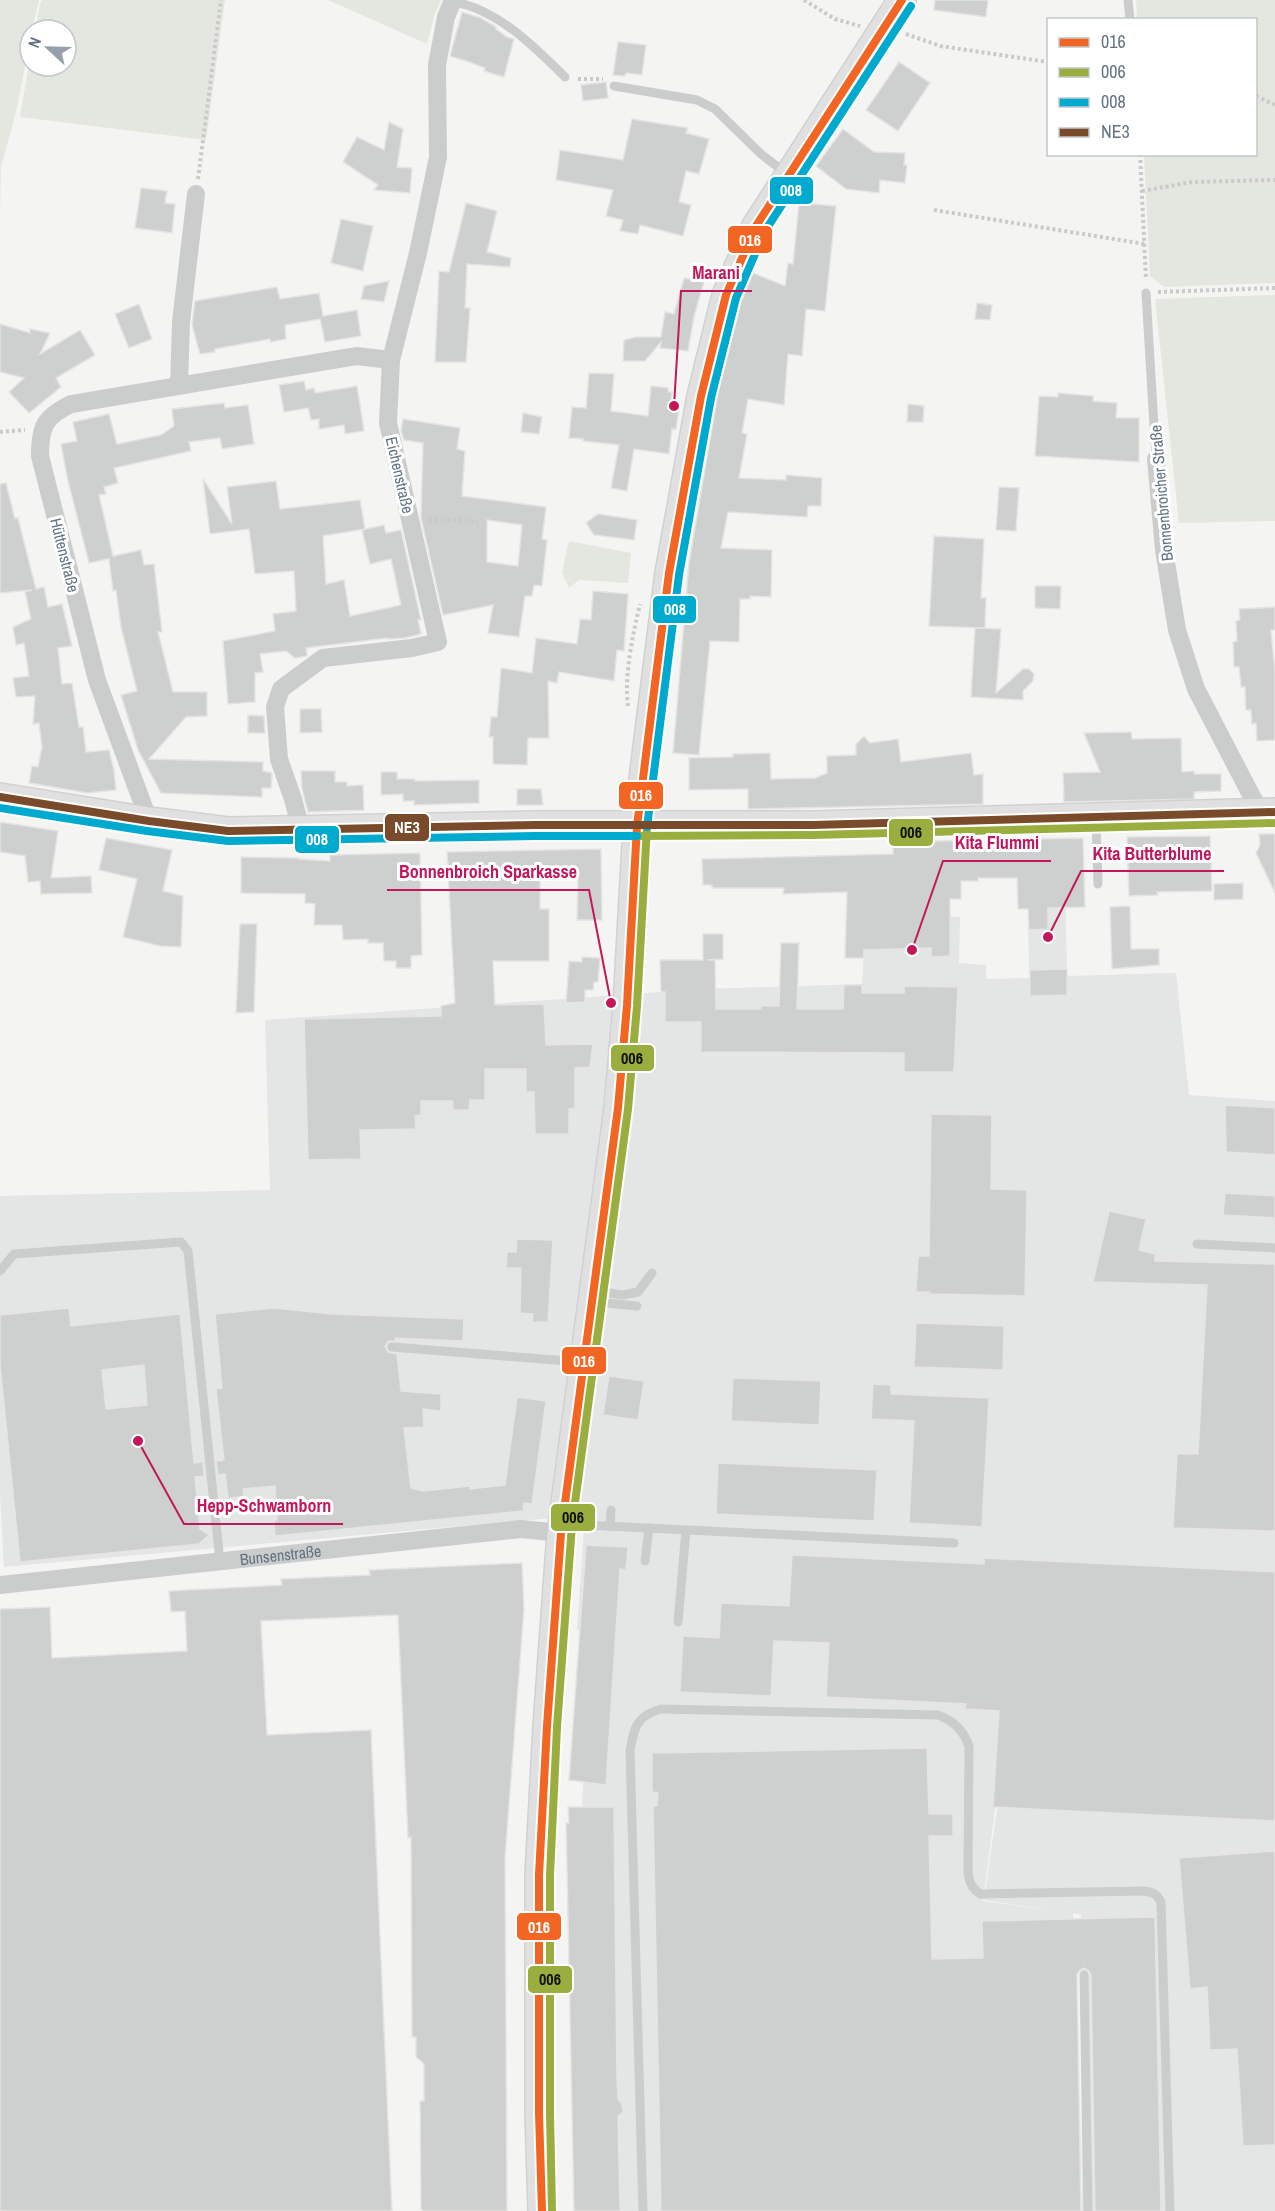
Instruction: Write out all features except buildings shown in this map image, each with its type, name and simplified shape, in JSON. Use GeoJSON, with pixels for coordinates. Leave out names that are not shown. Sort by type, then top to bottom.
{"type":"FeatureCollection","features":[{"type":"Feature","properties":{"kind":"main road"},"geometry":{"type":"LineString","coordinates":[[542,2211],[539,1875],[547,1726],[562,1528],[618,1108],[627,1005],[637,826],[669,573],[701,396],[726,295],[756,226],[873,29],[902,0]]}},
{"type":"Feature","properties":{"kind":"main road"},"geometry":{"type":"LineString","coordinates":[[0,797],[228,831],[536,825],[813,825],[1268,812]]}},
{"type":"Feature","properties":{"kind":"street","name":"Eichenstraße"},"geometry":{"type":"LineString","coordinates":[[301,831],[279,759],[275,707],[281,689],[323,658],[412,648],[438,642],[388,423],[391,360],[418,253],[438,157],[436,65],[446,17],[452,1]]}},
{"type":"Feature","properties":{"kind":"street"},"geometry":{"type":"LineString","coordinates":[[179,386],[181,322],[195,194]]}},
{"type":"Feature","properties":{"kind":"street"},"geometry":{"type":"LineString","coordinates":[[40,435],[53,413],[70,404],[356,356],[391,360]]}},
{"type":"Feature","properties":{"kind":"street","name":"Hüttenstraße"},"geometry":{"type":"LineString","coordinates":[[40,435],[40,456],[97,681],[149,821]]}},
{"type":"Feature","properties":{"kind":"street","name":"Bonnenbroicher Straße"},"geometry":{"type":"LineString","coordinates":[[1156,459],[1164,550],[1177,630],[1196,689],[1268,812]]}},
{"type":"Feature","properties":{"kind":"street","name":"Bunsenstraße"},"geometry":{"type":"LineString","coordinates":[[0,1585],[521,1529],[562,1528]]}},
{"type":"Feature","properties":{"kind":"lane"},"geometry":{"type":"LineString","coordinates":[[1128,0],[1130,18]]}},
{"type":"Feature","properties":{"kind":"lane"},"geometry":{"type":"LineString","coordinates":[[452,1],[466,3],[508,26],[532,45],[565,77]]}},
{"type":"Feature","properties":{"kind":"lane"},"geometry":{"type":"LineString","coordinates":[[614,86],[697,100],[715,109],[761,154],[788,175]]}},
{"type":"Feature","properties":{"kind":"lane","name":"Bonnenbroicher Straße"},"geometry":{"type":"LineString","coordinates":[[1146,293],[1156,459]]}},
{"type":"Feature","properties":{"kind":"lane"},"geometry":{"type":"LineString","coordinates":[[1096,817],[1098,884]]}},
{"type":"Feature","properties":{"kind":"lane"},"geometry":{"type":"LineString","coordinates":[[0,1271],[14,1254],[181,1242],[188,1251],[220,1562]]}},
{"type":"Feature","properties":{"kind":"lane"},"geometry":{"type":"LineString","coordinates":[[1197,1244],[1275,1248]]}},
{"type":"Feature","properties":{"kind":"lane"},"geometry":{"type":"LineString","coordinates":[[592,1296],[638,1292],[652,1273]]}},
{"type":"Feature","properties":{"kind":"lane"},"geometry":{"type":"LineString","coordinates":[[592,1296],[637,1306]]}},
{"type":"Feature","properties":{"kind":"lane"},"geometry":{"type":"LineString","coordinates":[[392,1347],[584,1362]]}},
{"type":"Feature","properties":{"kind":"lane"},"geometry":{"type":"LineString","coordinates":[[610,1527],[611,1510]]}},
{"type":"Feature","properties":{"kind":"lane"},"geometry":{"type":"LineString","coordinates":[[562,1528],[649,1528],[954,1542]]}},
{"type":"Feature","properties":{"kind":"lane"},"geometry":{"type":"LineString","coordinates":[[645,1561],[649,1528]]}},
{"type":"Feature","properties":{"kind":"lane"},"geometry":{"type":"LineString","coordinates":[[678,1622],[686,1530]]}},
{"type":"Feature","properties":{"kind":"lane"},"geometry":{"type":"LineString","coordinates":[[643,2211],[630,1751],[639,1720],[644,1715],[661,1709],[938,1715],[959,1727],[969,1746],[968,1871],[969,1882],[975,1890],[981,1894],[1144,1891],[1154,1893],[1159,1897],[1161,1902],[1170,2211]]}},
{"type":"Feature","properties":{"kind":"lane"},"geometry":{"type":"LineString","coordinates":[[1084,1975],[1088,2211]]}},
{"type":"Feature","properties":{"kind":"path"},"geometry":{"type":"LineString","coordinates":[[195,194],[221,0]]}},
{"type":"Feature","properties":{"kind":"path"},"geometry":{"type":"LineString","coordinates":[[804,0],[835,19],[873,29],[910,35],[940,46],[1047,62]]}},
{"type":"Feature","properties":{"kind":"path"},"geometry":{"type":"LineString","coordinates":[[565,77],[607,80],[614,86]]}},
{"type":"Feature","properties":{"kind":"path"},"geometry":{"type":"LineString","coordinates":[[1257,96],[1275,105]]}},
{"type":"Feature","properties":{"kind":"path"},"geometry":{"type":"LineString","coordinates":[[1140,156],[1146,293],[1275,288]]}},
{"type":"Feature","properties":{"kind":"path"},"geometry":{"type":"LineString","coordinates":[[1142,191],[1192,182],[1275,180]]}},
{"type":"Feature","properties":{"kind":"path"},"geometry":{"type":"LineString","coordinates":[[934,210],[1145,244]]}},
{"type":"Feature","properties":{"kind":"path"},"geometry":{"type":"LineString","coordinates":[[0,432],[26,430],[40,435]]}},
{"type":"Feature","properties":{"kind":"path"},"geometry":{"type":"LineString","coordinates":[[411,524],[422,520],[468,520],[478,524]]}},
{"type":"Feature","properties":{"kind":"shaded area"},"geometry":{"type":"Polygon","coordinates":[[[0,0],[39,0],[35,18],[18,18],[18,78],[23,78],[1,167],[0,215],[0,0]]]}},
{"type":"Feature","properties":{"kind":"shaded area"},"geometry":{"type":"Polygon","coordinates":[[[42,0],[225,0],[206,140],[20,117],[27,78],[78,78],[78,18],[37,18],[42,0]]]}},
{"type":"Feature","properties":{"kind":"shaded area"},"geometry":{"type":"Polygon","coordinates":[[[328,0],[441,0],[427,44],[328,0]]]}},
{"type":"Feature","properties":{"kind":"shaded area"},"geometry":{"type":"Polygon","coordinates":[[[1136,0],[1275,0],[1275,283],[1164,287],[1150,276],[1144,156],[1257,156],[1257,18],[1137,18],[1136,0]]]}},
{"type":"Feature","properties":{"kind":"shaded area"},"geometry":{"type":"Polygon","coordinates":[[[1275,295],[1275,521],[1179,523],[1155,299],[1275,295]]]}},
{"type":"Feature","properties":{"kind":"shaded area"},"geometry":{"type":"Polygon","coordinates":[[[569,541],[631,553],[628,583],[579,580],[569,588],[562,572],[569,541]]]}},
{"type":"Feature","properties":{"kind":"shaded area"},"geometry":{"type":"Polygon","coordinates":[[[1064,838],[1067,976],[1176,973],[1189,1095],[1275,1101],[1275,2211],[1082,2211],[1081,1915],[1073,1913],[1078,2211],[585,2211],[577,1938],[589,1630],[577,1630],[585,1515],[4,1567],[0,1496],[0,1196],[270,1190],[265,1020],[704,989],[862,984],[865,936],[894,906],[893,842],[919,842],[933,916],[960,917],[959,963],[986,965],[986,979],[1029,978],[1027,839],[1064,838]],[[1020,1647],[1016,1650],[983,1901],[1053,1911],[984,1900],[1020,1647]]]}},
{"type":"Feature","properties":{"kind":"transit line","name":"016"},"geometry":{"type":"LineString","coordinates":[[542,2211],[539,2113],[539,1875],[561,1533],[618,1108],[627,1005],[637,826],[669,573],[701,396],[726,295],[756,226],[902,0]]}},
{"type":"Feature","properties":{"kind":"transit line","name":"008"},"geometry":{"type":"LineString","coordinates":[[647,827],[679,575],[711,398],[736,298],[765,231],[911,6]]}},
{"type":"Feature","properties":{"kind":"transit line","name":"NE3"},"geometry":{"type":"LineString","coordinates":[[0,797],[228,831],[536,825],[813,825],[1275,812]]}},
{"type":"Feature","properties":{"kind":"transit line","name":"008"},"geometry":{"type":"LineString","coordinates":[[0,808],[228,841],[637,836]]}},
{"type":"Feature","properties":{"kind":"transit line","name":"006"},"geometry":{"type":"LineString","coordinates":[[637,836],[813,835],[1275,823]]}},
{"type":"Feature","properties":{"kind":"transit line","name":"006"},"geometry":{"type":"LineString","coordinates":[[552,2211],[550,1875],[557,1727],[572,1525],[628,1109],[637,1006],[647,827]]}},
{"type":"Feature","properties":{"kind":"place","name":"Marani"},"geometry":{"type":"Point","coordinates":[674,406]}},
{"type":"Feature","properties":{"kind":"place","name":"Kita Butterblume"},"geometry":{"type":"Point","coordinates":[1048,937]}},
{"type":"Feature","properties":{"kind":"place","name":"Kita Flummi"},"geometry":{"type":"Point","coordinates":[912,950]}},
{"type":"Feature","properties":{"kind":"place","name":"Bonnenbroich Sparkasse"},"geometry":{"type":"Point","coordinates":[611,1003]}},
{"type":"Feature","properties":{"kind":"place","name":"Hepp-Schwamborn"},"geometry":{"type":"Point","coordinates":[138,1441]}}]}
